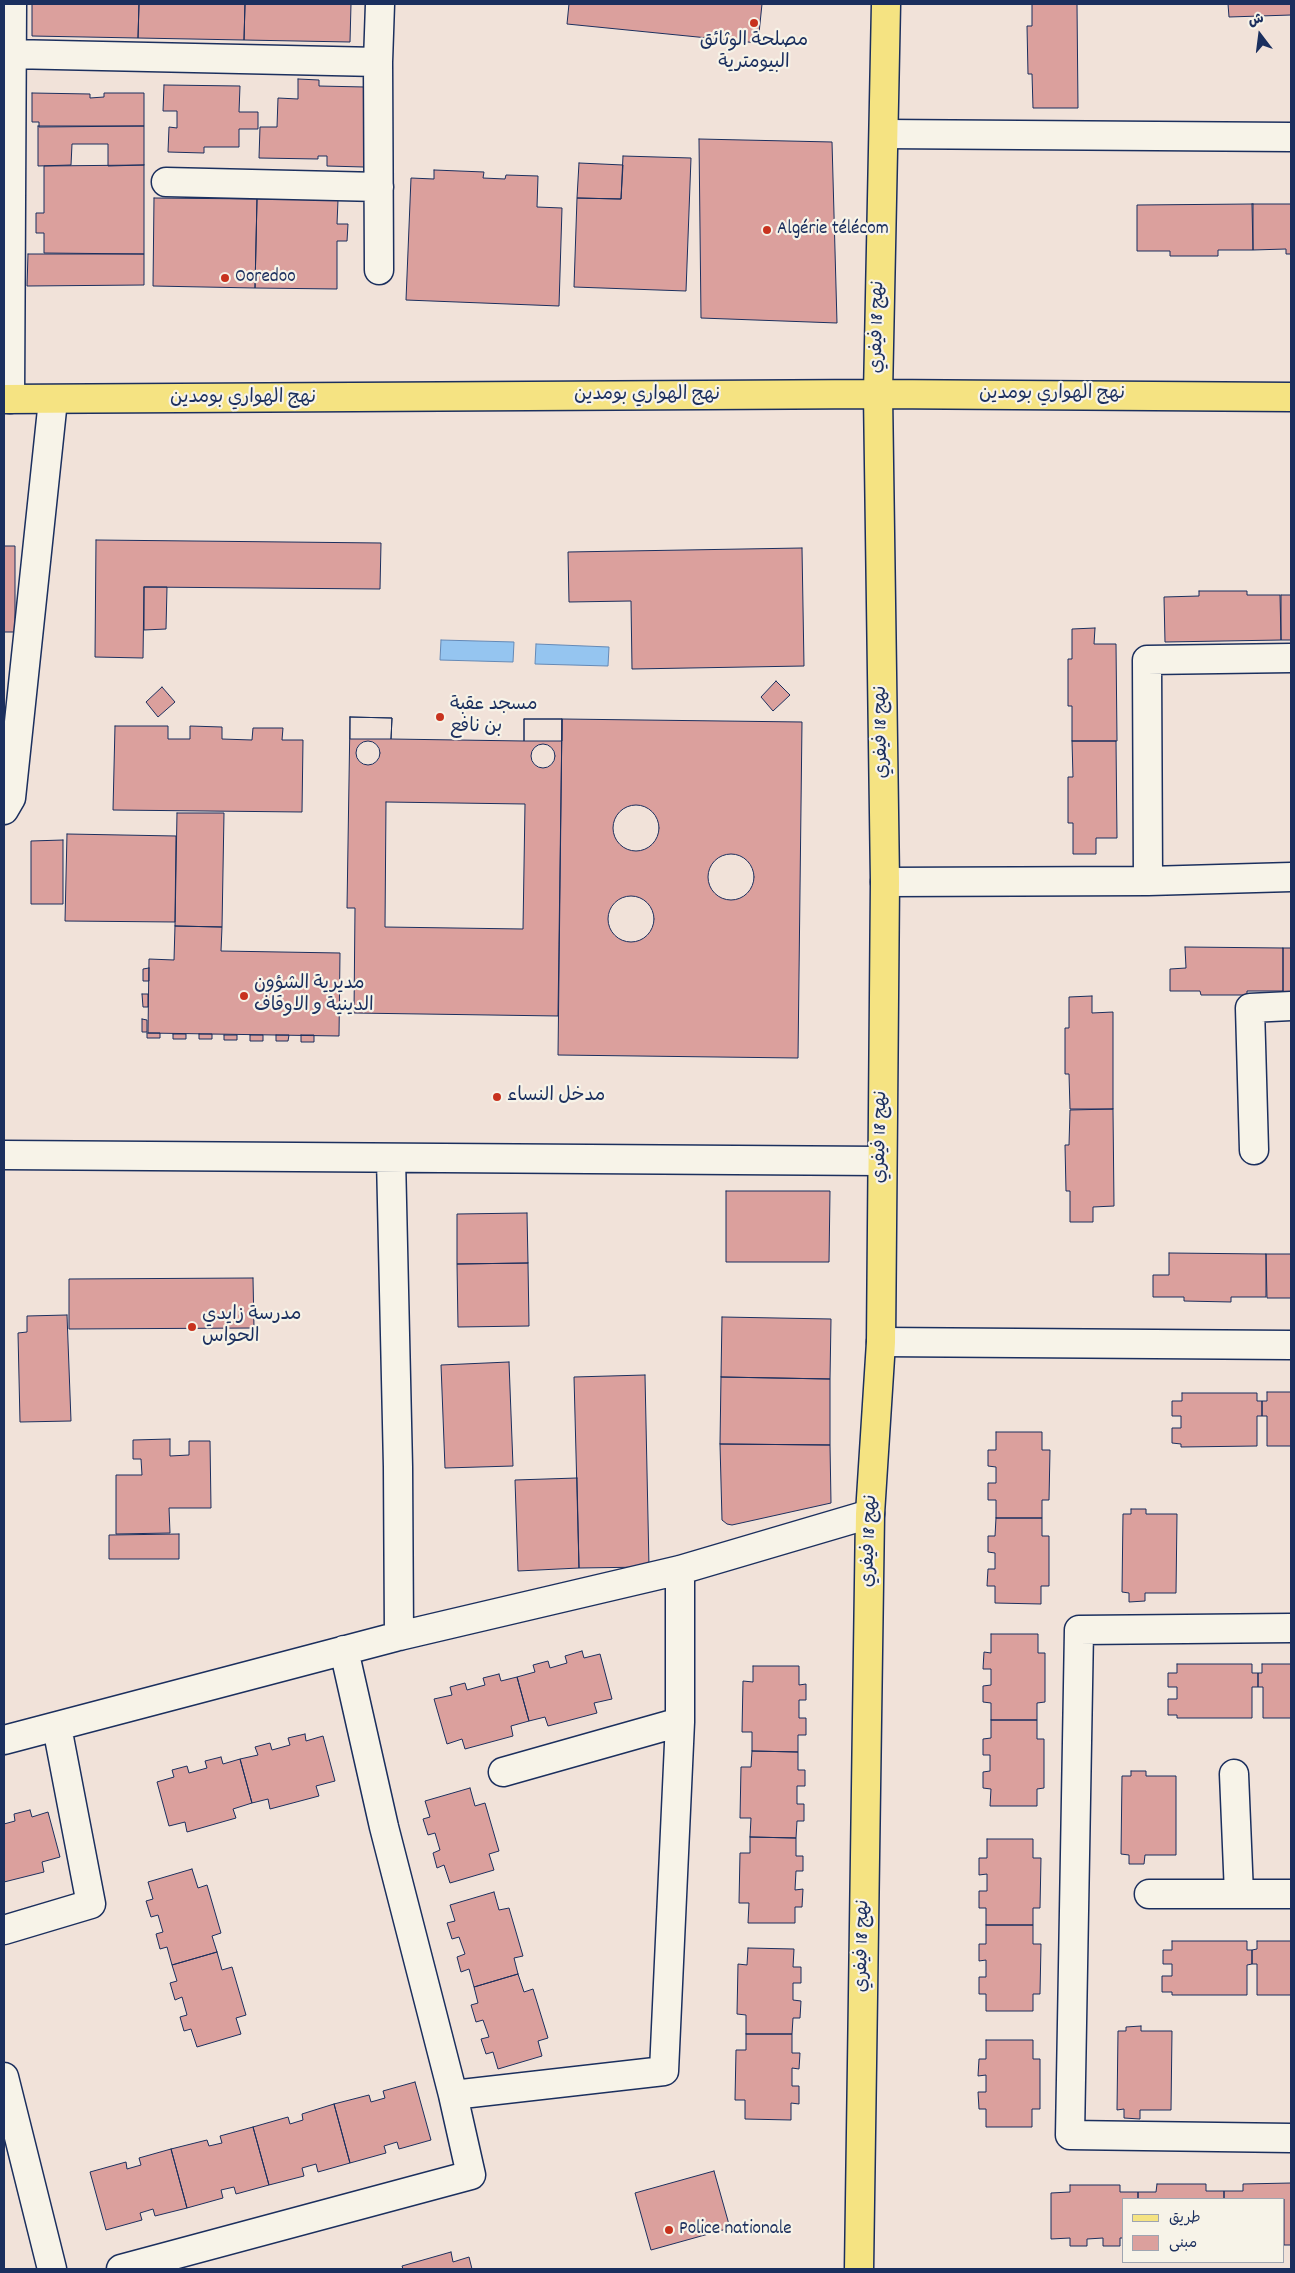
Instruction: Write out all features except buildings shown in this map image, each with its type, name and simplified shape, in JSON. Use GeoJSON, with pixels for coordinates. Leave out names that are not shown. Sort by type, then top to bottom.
{"type":"FeatureCollection","features":[{"type":"Feature","properties":{"kind":"main road","name":"نهج 18 فيفري"},"geometry":{"type":"LineString","coordinates":[[859,2269],[870,1514],[881,1342],[881,1162],[885,882],[878,394],[886,4]]}},
{"type":"Feature","properties":{"kind":"main road","name":"نهج الهواري بومدين"},"geometry":{"type":"LineString","coordinates":[[7,399],[878,394],[1291,396]]}},
{"type":"Feature","properties":{"kind":"street"},"geometry":{"type":"LineString","coordinates":[[7,399],[12,4]]}},
{"type":"Feature","properties":{"kind":"street"},"geometry":{"type":"LineString","coordinates":[[379,270],[378,62],[380,4]]}},
{"type":"Feature","properties":{"kind":"street"},"geometry":{"type":"LineString","coordinates":[[10,54],[378,62]]}},
{"type":"Feature","properties":{"kind":"street"},"geometry":{"type":"LineString","coordinates":[[884,134],[1291,137]]}},
{"type":"Feature","properties":{"kind":"street"},"geometry":{"type":"LineString","coordinates":[[166,182],[379,187]]}},
{"type":"Feature","properties":{"kind":"street"},"geometry":{"type":"LineString","coordinates":[[6,802],[53,400]]}},
{"type":"Feature","properties":{"kind":"street"},"geometry":{"type":"LineString","coordinates":[[1148,881],[1147,660],[1291,658]]}},
{"type":"Feature","properties":{"kind":"street"},"geometry":{"type":"LineString","coordinates":[[885,882],[1148,881],[1291,877]]}},
{"type":"Feature","properties":{"kind":"street"},"geometry":{"type":"LineString","coordinates":[[1254,1150],[1250,1008],[1291,1006]]}},
{"type":"Feature","properties":{"kind":"street"},"geometry":{"type":"LineString","coordinates":[[4,1155],[881,1162]]}},
{"type":"Feature","properties":{"kind":"street"},"geometry":{"type":"LineString","coordinates":[[391,1158],[398,1467],[399,1636]]}},
{"type":"Feature","properties":{"kind":"street"},"geometry":{"type":"LineString","coordinates":[[881,1342],[1291,1345]]}},
{"type":"Feature","properties":{"kind":"street"},"geometry":{"type":"LineString","coordinates":[[4,1740],[399,1636],[680,1570],[870,1514]]}},
{"type":"Feature","properties":{"kind":"street"},"geometry":{"type":"LineString","coordinates":[[453,2095],[664,2071],[680,1722],[680,1570]]}},
{"type":"Feature","properties":{"kind":"street"},"geometry":{"type":"LineString","coordinates":[[1291,1628],[1079,1630],[1070,2135],[1291,2138]]}},
{"type":"Feature","properties":{"kind":"street"},"geometry":{"type":"LineString","coordinates":[[121,2269],[471,2176],[453,2095],[384,1827],[344,1650]]}},
{"type":"Feature","properties":{"kind":"street"},"geometry":{"type":"LineString","coordinates":[[503,1772],[680,1722]]}},
{"type":"Feature","properties":{"kind":"street"},"geometry":{"type":"LineString","coordinates":[[4,1930],[91,1904],[57,1727]]}},
{"type":"Feature","properties":{"kind":"street"},"geometry":{"type":"LineString","coordinates":[[1234,1774],[1239,1894]]}},
{"type":"Feature","properties":{"kind":"street"},"geometry":{"type":"LineString","coordinates":[[1149,1894],[1291,1894]]}},
{"type":"Feature","properties":{"kind":"street"},"geometry":{"type":"LineString","coordinates":[[4,2077],[52,2269]]}},
{"type":"Feature","properties":{"kind":"water"},"geometry":{"type":"Polygon","coordinates":[[[441,640],[514,642],[513,662],[440,660],[441,640]]]}},
{"type":"Feature","properties":{"kind":"water"},"geometry":{"type":"Polygon","coordinates":[[[536,644],[609,647],[608,666],[535,664],[536,644]]]}},
{"type":"Feature","properties":{"kind":"place","name":"مصلحة الوثائق البيومترية"},"geometry":{"type":"Point","coordinates":[754,23]}},
{"type":"Feature","properties":{"kind":"place","name":"Algérie télécom"},"geometry":{"type":"Point","coordinates":[767,230]}},
{"type":"Feature","properties":{"kind":"place","name":"Ooredoo"},"geometry":{"type":"Point","coordinates":[225,278]}},
{"type":"Feature","properties":{"kind":"place","name":"مسجد عقبة بن نافع"},"geometry":{"type":"Point","coordinates":[440,717]}},
{"type":"Feature","properties":{"kind":"place","name":"مديرية الشؤون الدينية و الاوقاف"},"geometry":{"type":"Point","coordinates":[244,996]}},
{"type":"Feature","properties":{"kind":"place","name":"مدخل النساء"},"geometry":{"type":"Point","coordinates":[497,1097]}},
{"type":"Feature","properties":{"kind":"place","name":"مدرسة زايدي الحواس"},"geometry":{"type":"Point","coordinates":[192,1327]}},
{"type":"Feature","properties":{"kind":"place","name":"Police nationale"},"geometry":{"type":"Point","coordinates":[669,2230]}}]}
